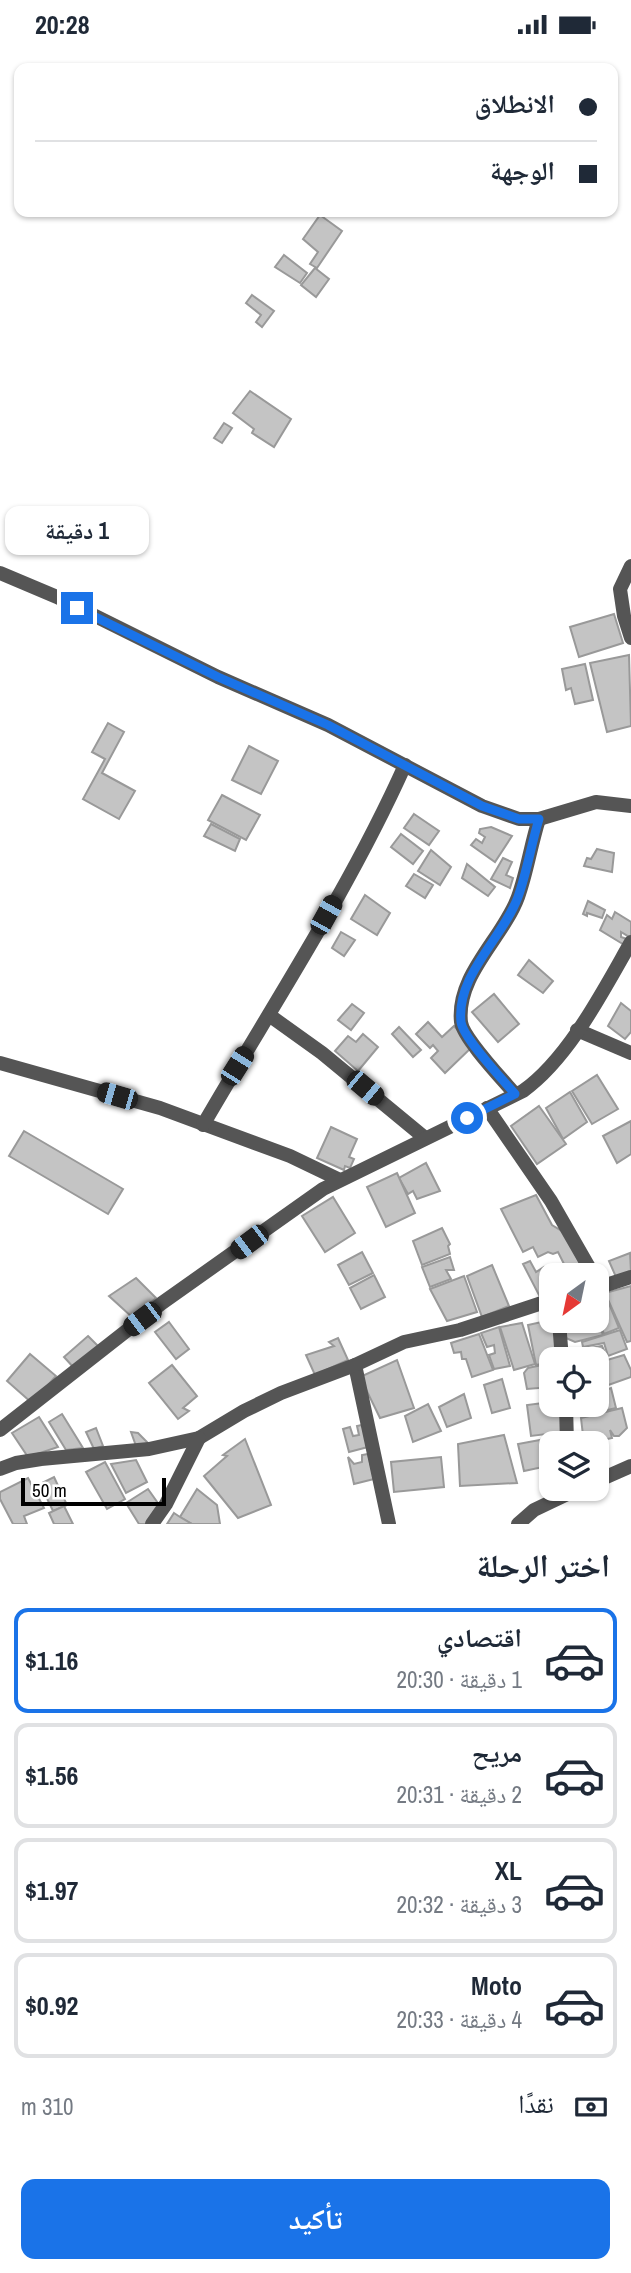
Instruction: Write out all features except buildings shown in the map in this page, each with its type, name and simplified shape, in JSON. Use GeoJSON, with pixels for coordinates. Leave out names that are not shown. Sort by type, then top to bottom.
{"type":"FeatureCollection","features":[{"type":"Feature","properties":{"kind":"street"},"geometry":{"type":"LineString","coordinates":[[631,566],[620,589],[624,617],[631,638]]}},
{"type":"Feature","properties":{"kind":"street"},"geometry":{"type":"LineString","coordinates":[[0,573],[57,597],[218,677],[328,725],[482,806],[519,819],[539,819],[596,801],[631,806]]}},
{"type":"Feature","properties":{"kind":"street"},"geometry":{"type":"LineString","coordinates":[[203,1125],[269,1015],[387,805],[405,765]]}},
{"type":"Feature","properties":{"kind":"street"},"geometry":{"type":"LineString","coordinates":[[515,1094],[468,1036],[461,1024],[462,1005],[468,983],[517,897],[539,819]]}},
{"type":"Feature","properties":{"kind":"street"},"geometry":{"type":"LineString","coordinates":[[0,1430],[162,1303],[281,1218],[340,1180],[535,1082],[551,1067],[577,1030],[631,942]]}},
{"type":"Feature","properties":{"kind":"street"},"geometry":{"type":"LineString","coordinates":[[269,1015],[322,1053],[425,1138]]}},
{"type":"Feature","properties":{"kind":"street"},"geometry":{"type":"LineString","coordinates":[[577,1030],[631,1052]]}},
{"type":"Feature","properties":{"kind":"street"},"geometry":{"type":"LineString","coordinates":[[0,1063],[160,1108],[290,1156],[340,1180]]}},
{"type":"Feature","properties":{"kind":"street"},"geometry":{"type":"LineString","coordinates":[[487,1108],[551,1201],[586,1263]]}},
{"type":"Feature","properties":{"kind":"street"},"geometry":{"type":"LineString","coordinates":[[609,1281],[631,1277]]}},
{"type":"Feature","properties":{"kind":"street"},"geometry":{"type":"LineString","coordinates":[[0,1469],[41,1459],[149,1449],[199,1438],[281,1393],[404,1342],[460,1330],[539,1304]]}},
{"type":"Feature","properties":{"kind":"street"},"geometry":{"type":"LineString","coordinates":[[355,1364],[389,1524]]}},
{"type":"Feature","properties":{"kind":"street"},"geometry":{"type":"LineString","coordinates":[[152,1524],[166,1504],[199,1438]]}},
{"type":"Feature","properties":{"kind":"street"},"geometry":{"type":"LineString","coordinates":[[609,1476],[631,1466]]}},
{"type":"Feature","properties":{"kind":"street"},"geometry":{"type":"LineString","coordinates":[[518,1524],[534,1510],[552,1501]]}},
{"type":"Feature","properties":{"kind":"route"},"geometry":{"type":"LineString","coordinates":[[77,608],[218,677],[328,725],[482,806],[519,819],[539,819],[517,897],[468,983],[462,1005],[461,1024],[468,1036],[515,1094],[467,1118]]}}]}
